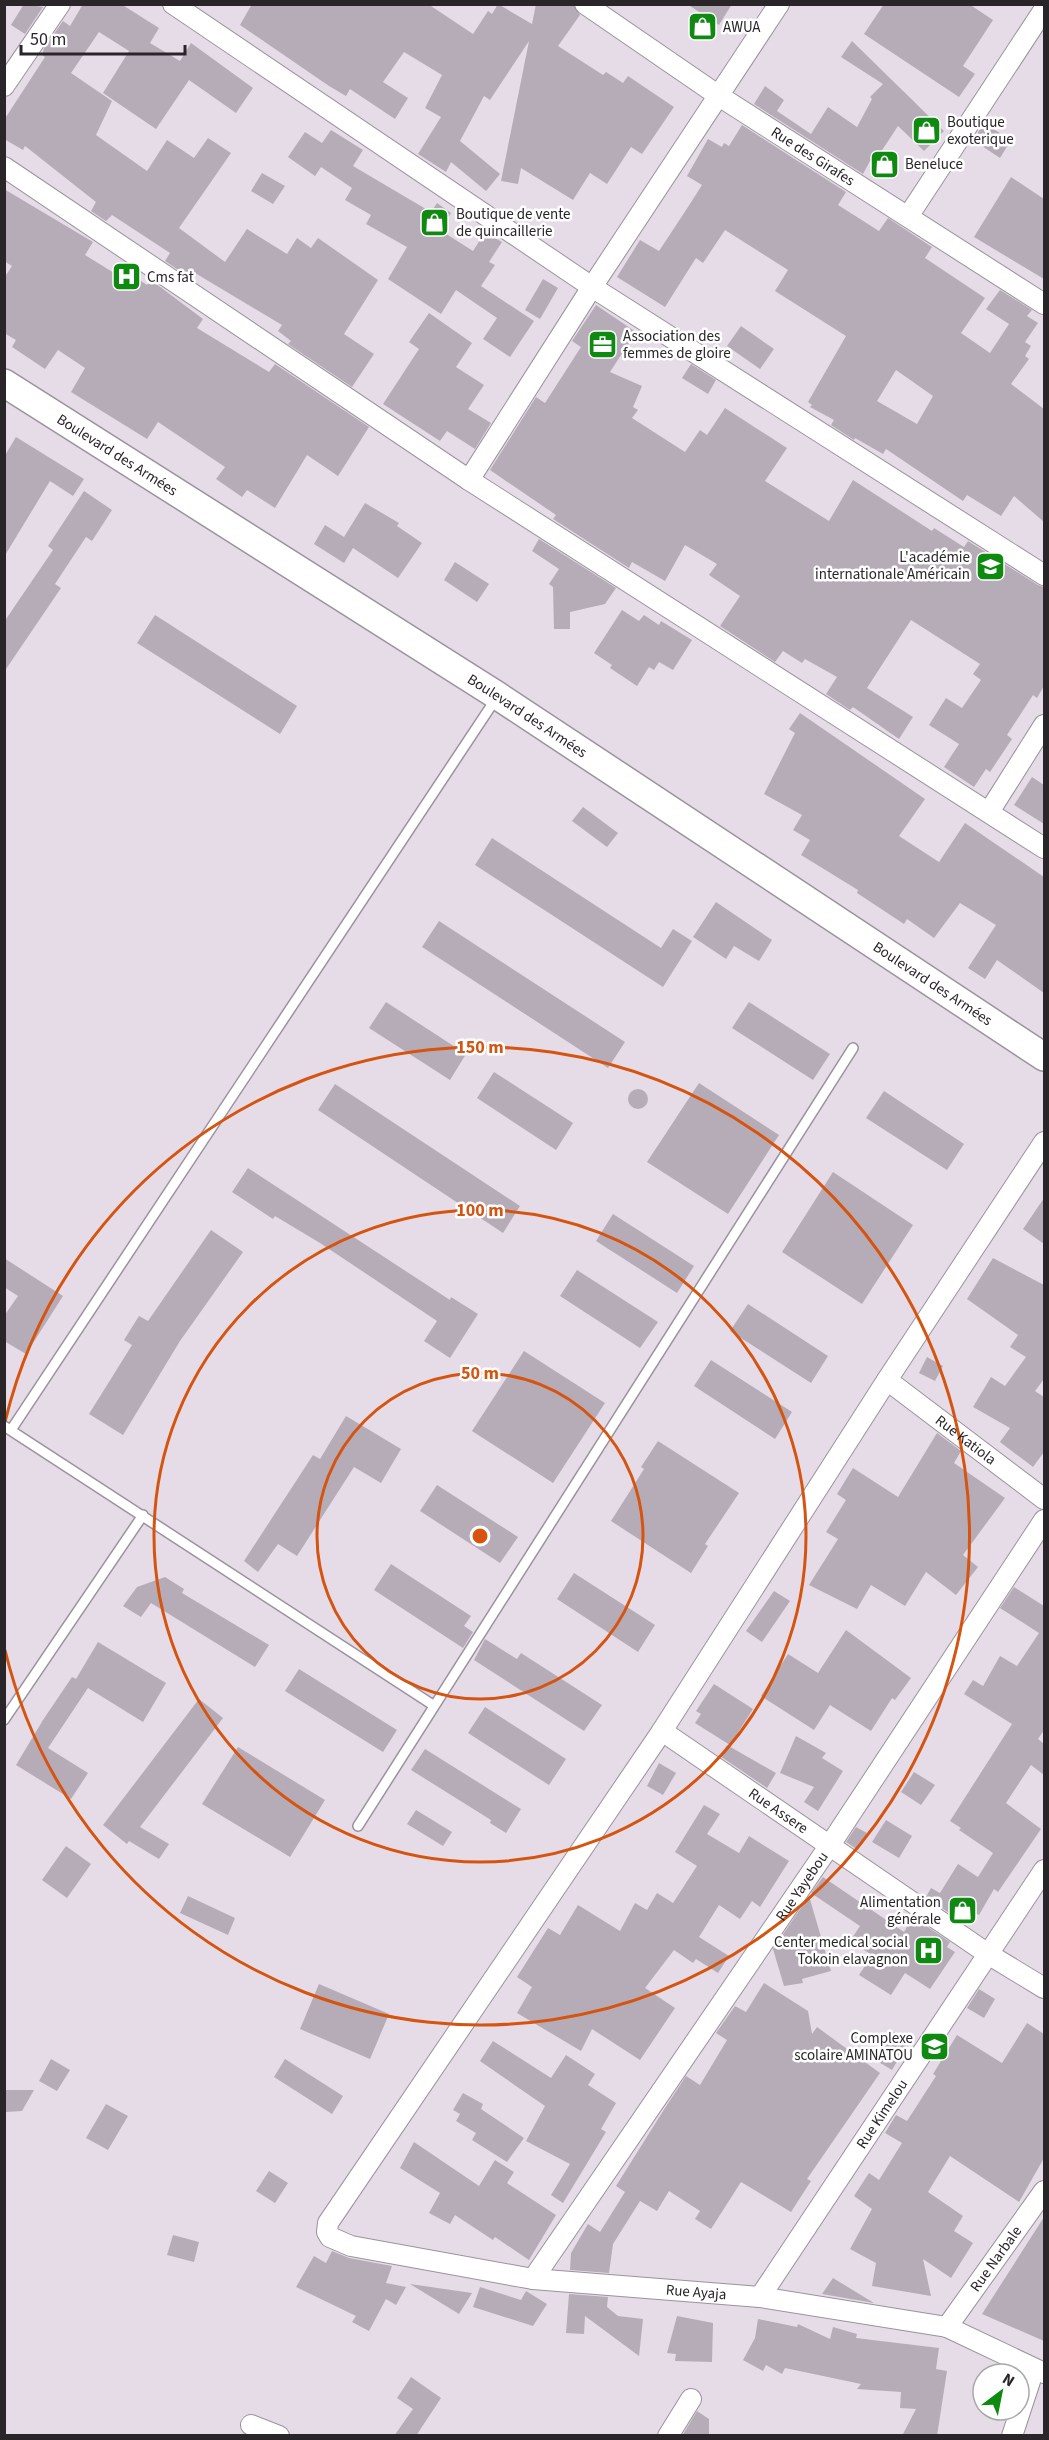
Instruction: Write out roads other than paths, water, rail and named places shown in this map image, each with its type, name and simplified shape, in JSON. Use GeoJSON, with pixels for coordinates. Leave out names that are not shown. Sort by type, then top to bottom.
{"type":"FeatureCollection","features":[{"type":"Feature","properties":{"kind":"street"},"geometry":{"type":"LineString","coordinates":[[4,86],[60,4]]}},
{"type":"Feature","properties":{"kind":"street"},"geometry":{"type":"LineString","coordinates":[[173,4],[592,287],[1044,575]]}},
{"type":"Feature","properties":{"kind":"street","name":"Rue des Girafes"},"geometry":{"type":"LineString","coordinates":[[585,4],[719,96],[909,215],[1044,304]]}},
{"type":"Feature","properties":{"kind":"street"},"geometry":{"type":"LineString","coordinates":[[469,480],[592,287],[779,4]]}},
{"type":"Feature","properties":{"kind":"street"},"geometry":{"type":"LineString","coordinates":[[909,215],[1040,9]]}},
{"type":"Feature","properties":{"kind":"street"},"geometry":{"type":"LineString","coordinates":[[4,167],[469,480],[1044,848]]}},
{"type":"Feature","properties":{"kind":"street","name":"Boulevard des Armées"},"geometry":{"type":"LineString","coordinates":[[4,383],[498,696],[1044,1057]]}},
{"type":"Feature","properties":{"kind":"street"},"geometry":{"type":"LineString","coordinates":[[989,812],[1044,725]]}},
{"type":"Feature","properties":{"kind":"street"},"geometry":{"type":"LineString","coordinates":[[662,1731],[887,1380],[1044,1142]]}},
{"type":"Feature","properties":{"kind":"street","name":"Rue Katiola"},"geometry":{"type":"LineString","coordinates":[[887,1380],[1044,1499]]}},
{"type":"Feature","properties":{"kind":"street","name":"Rue Yayebou"},"geometry":{"type":"LineString","coordinates":[[533,2279],[830,1845],[1044,1520]]}},
{"type":"Feature","properties":{"kind":"street","name":"Rue Assere"},"geometry":{"type":"LineString","coordinates":[[662,1731],[988,1954],[1044,1988]]}},
{"type":"Feature","properties":{"kind":"street","name":"Rue Ayaja"},"geometry":{"type":"LineString","coordinates":[[662,1731],[328,2223],[327,2232],[330,2237],[351,2246],[533,2279],[760,2297],[947,2327],[1039,2371]]}},
{"type":"Feature","properties":{"kind":"street","name":"Rue Kimelou"},"geometry":{"type":"LineString","coordinates":[[760,2297],[1044,1870]]}},
{"type":"Feature","properties":{"kind":"street","name":"Rue Narbale"},"geometry":{"type":"LineString","coordinates":[[947,2327],[1044,2191]]}},
{"type":"Feature","properties":{"kind":"street"},"geometry":{"type":"LineString","coordinates":[[1012,2436],[1039,2371]]}},
{"type":"Feature","properties":{"kind":"street"},"geometry":{"type":"LineString","coordinates":[[668,2436],[691,2399]]}},
{"type":"Feature","properties":{"kind":"street"},"geometry":{"type":"LineString","coordinates":[[251,2425],[279,2436]]}},
{"type":"Feature","properties":{"kind":"lane"},"geometry":{"type":"LineString","coordinates":[[433,1705],[8,1428],[498,696]]}},
{"type":"Feature","properties":{"kind":"lane"},"geometry":{"type":"LineString","coordinates":[[357,1826],[853,1048]]}},
{"type":"Feature","properties":{"kind":"lane"},"geometry":{"type":"LineString","coordinates":[[4,1720],[143,1515]]}},
{"type":"Feature","properties":{"kind":"place","name":"AWUA"},"geometry":{"type":"Point","coordinates":[702,27]}},
{"type":"Feature","properties":{"kind":"place","name":"Boutique exoterique"},"geometry":{"type":"Point","coordinates":[926,131]}},
{"type":"Feature","properties":{"kind":"place","name":"Beneluce"},"geometry":{"type":"Point","coordinates":[884,164]}},
{"type":"Feature","properties":{"kind":"place","name":"Boutique de vente de quincaillerie"},"geometry":{"type":"Point","coordinates":[435,223]}},
{"type":"Feature","properties":{"kind":"place","name":"Cms fat"},"geometry":{"type":"Point","coordinates":[126,277]}},
{"type":"Feature","properties":{"kind":"place","name":"Association des femmes de gloire"},"geometry":{"type":"Point","coordinates":[602,345]}},
{"type":"Feature","properties":{"kind":"place","name":"L'académie internationale Américain"},"geometry":{"type":"Point","coordinates":[991,566]}},
{"type":"Feature","properties":{"kind":"place","name":"Alimentation générale"},"geometry":{"type":"Point","coordinates":[962,1911]}},
{"type":"Feature","properties":{"kind":"place","name":"Center medical social Tokoin elavagnon"},"geometry":{"type":"Point","coordinates":[929,1951]}},
{"type":"Feature","properties":{"kind":"place","name":"Complexe scolaire AMINATOU"},"geometry":{"type":"Point","coordinates":[934,2047]}}]}
